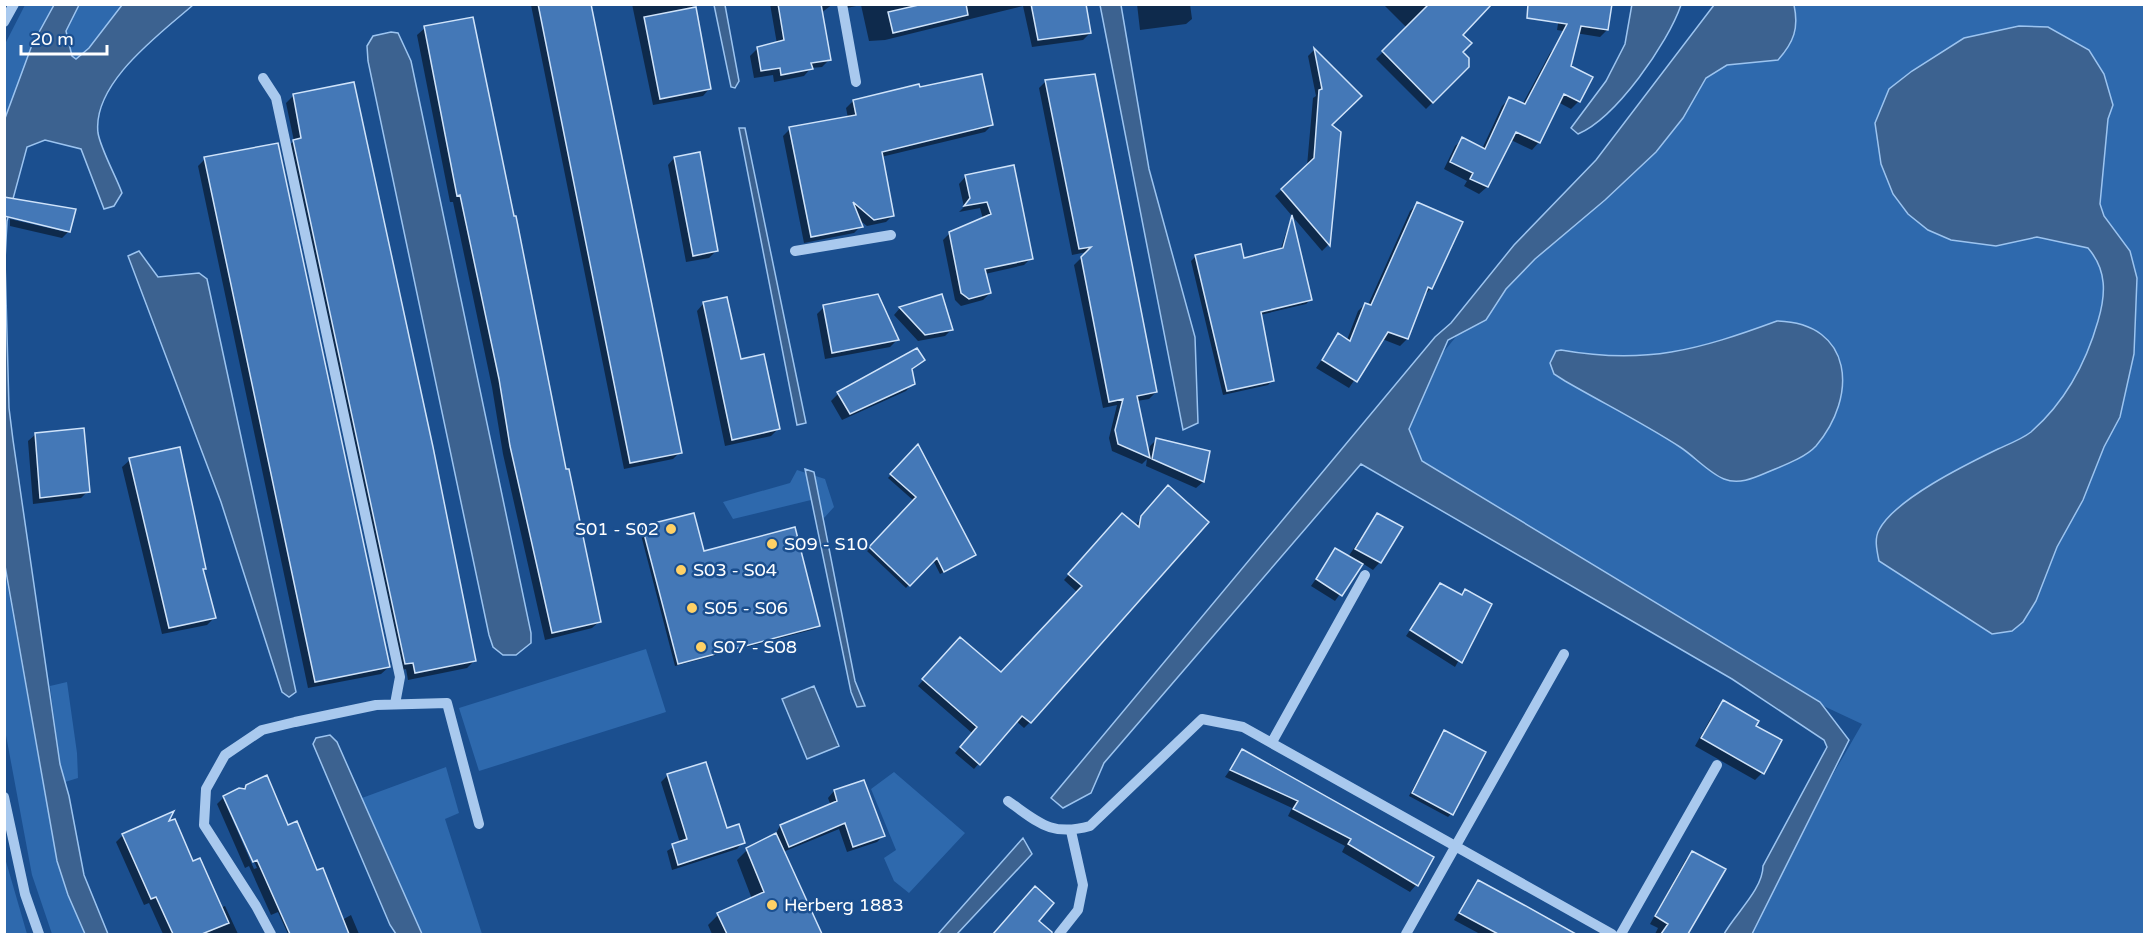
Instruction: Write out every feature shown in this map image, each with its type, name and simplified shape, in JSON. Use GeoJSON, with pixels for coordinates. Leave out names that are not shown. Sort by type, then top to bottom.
{"type":"FeatureCollection","features":[{"type":"Feature","properties":{"kind":"street"},"geometry":{"type":"LineString","coordinates":[[4,21],[14,4]]}},
{"type":"Feature","properties":{"kind":"street"},"geometry":{"type":"LineString","coordinates":[[842,4],[856,82]]}},
{"type":"Feature","properties":{"kind":"street"},"geometry":{"type":"LineString","coordinates":[[263,78],[276,98],[400,677],[395,704]]}},
{"type":"Feature","properties":{"kind":"street"},"geometry":{"type":"LineString","coordinates":[[795,251],[891,235]]}},
{"type":"Feature","properties":{"kind":"street"},"geometry":{"type":"LineString","coordinates":[[1272,741],[1365,575]]}},
{"type":"Feature","properties":{"kind":"street"},"geometry":{"type":"LineString","coordinates":[[1406,934],[1564,654]]}},
{"type":"Feature","properties":{"kind":"street"},"geometry":{"type":"LineString","coordinates":[[271,934],[256,906],[204,825],[207,789],[225,755],[262,730],[376,705],[447,703],[479,824]]}},
{"type":"Feature","properties":{"kind":"street"},"geometry":{"type":"LineString","coordinates":[[1008,801],[1050,829],[1071,831],[1090,826],[1202,719],[1243,727],[1272,741],[1612,934]]}},
{"type":"Feature","properties":{"kind":"street"},"geometry":{"type":"LineString","coordinates":[[1621,934],[1717,765]]}},
{"type":"Feature","properties":{"kind":"street"},"geometry":{"type":"LineString","coordinates":[[4,797],[22,884],[39,934]]}},
{"type":"Feature","properties":{"kind":"street"},"geometry":{"type":"LineString","coordinates":[[1059,934],[1078,910],[1083,885],[1071,831]]}},
{"type":"Feature","properties":{"kind":"shaded area"},"geometry":{"type":"Polygon","coordinates":[[[1632,4],[1681,5],[1665,39],[1639,78],[1608,112],[1578,134],[1571,128],[1606,81],[1625,44],[1632,4]]]}},
{"type":"Feature","properties":{"kind":"shaded area"},"geometry":{"type":"Polygon","coordinates":[[[25,5],[54,5],[32,45],[5,121],[5,44],[25,5]]]}},
{"type":"Feature","properties":{"kind":"shaded area"},"geometry":{"type":"Polygon","coordinates":[[[54,5],[79,5],[66,31],[72,56],[76,59],[89,48],[122,5],[193,5],[131,61],[106,96],[99,114],[98,133],[122,193],[114,206],[104,209],[81,149],[45,140],[27,147],[7,221],[5,260],[9,408],[13,440],[60,764],[69,796],[84,875],[108,934],[85,934],[68,895],[57,861],[5,566],[4,121],[32,45],[54,5]]]}},
{"type":"Feature","properties":{"kind":"shaded area"},"geometry":{"type":"Polygon","coordinates":[[[79,5],[122,5],[89,48],[76,59],[72,57],[66,31],[79,5]]]}},
{"type":"Feature","properties":{"kind":"shaded area"},"geometry":{"type":"Polygon","coordinates":[[[714,5],[725,5],[739,81],[735,88],[731,87],[714,5]]]}},
{"type":"Feature","properties":{"kind":"shaded area"},"geometry":{"type":"Polygon","coordinates":[[[1100,5],[1121,5],[1149,169],[1195,337],[1198,423],[1183,430],[1100,5]]]}},
{"type":"Feature","properties":{"kind":"shaded area"},"geometry":{"type":"Polygon","coordinates":[[[1714,5],[1794,5],[1796,21],[1794,34],[1778,60],[1727,65],[1706,78],[1683,118],[1656,152],[1605,200],[1535,259],[1506,289],[1486,320],[1448,340],[1409,429],[1422,461],[1820,702],[1849,740],[1752,934],[1724,934],[1754,892],[1762,875],[1763,866],[1827,747],[1824,740],[1732,679],[1361,464],[1104,763],[1091,793],[1063,808],[1051,798],[1435,337],[1451,323],[1514,245],[1596,160],[1714,5]]]}},
{"type":"Feature","properties":{"kind":"shaded area"},"geometry":{"type":"Polygon","coordinates":[[[1738,5],[2144,5],[2144,934],[1741,934],[1862,724],[1736,665],[1368,444],[1528,249],[1738,5]]]}},
{"type":"Feature","properties":{"kind":"shaded area"},"geometry":{"type":"Polygon","coordinates":[[[2019,26],[2048,27],[2089,50],[2104,74],[2113,105],[2108,119],[2100,204],[2104,216],[2130,251],[2137,278],[2134,354],[2120,417],[2104,447],[2083,500],[2057,547],[2036,601],[2023,622],[2012,631],[1992,634],[1879,561],[1876,545],[1877,534],[1887,518],[1916,495],[1951,473],[2027,435],[2043,421],[2064,395],[2087,352],[2098,321],[2102,301],[2102,274],[2088,248],[2037,237],[1996,246],[1951,240],[1928,230],[1908,214],[1893,194],[1881,164],[1875,123],[1889,89],[1912,71],[1964,38],[2019,26]]]}},
{"type":"Feature","properties":{"kind":"shaded area"},"geometry":{"type":"Polygon","coordinates":[[[391,32],[398,33],[411,61],[531,633],[531,643],[516,655],[503,655],[493,647],[489,635],[368,61],[367,46],[373,36],[391,32]]]}},
{"type":"Feature","properties":{"kind":"shaded area"},"geometry":{"type":"Polygon","coordinates":[[[739,128],[745,128],[806,423],[797,425],[739,128]]]}},
{"type":"Feature","properties":{"kind":"shaded area"},"geometry":{"type":"Polygon","coordinates":[[[139,251],[158,277],[199,273],[207,279],[296,692],[289,697],[282,692],[221,502],[128,256],[139,251]]]}},
{"type":"Feature","properties":{"kind":"shaded area"},"geometry":{"type":"Polygon","coordinates":[[[1777,321],[1803,325],[1821,334],[1834,349],[1841,366],[1842,385],[1838,406],[1830,427],[1816,446],[1793,461],[1746,480],[1730,481],[1718,476],[1666,438],[1554,374],[1550,363],[1556,351],[1561,350],[1620,356],[1671,352],[1722,340],[1777,321]]]}},
{"type":"Feature","properties":{"kind":"shaded area"},"geometry":{"type":"Polygon","coordinates":[[[805,469],[814,472],[855,681],[865,706],[857,707],[851,692],[805,469]]]}},
{"type":"Feature","properties":{"kind":"shaded area"},"geometry":{"type":"Polygon","coordinates":[[[797,470],[825,479],[834,507],[824,518],[811,500],[733,519],[723,502],[790,483],[797,470]]]}},
{"type":"Feature","properties":{"kind":"shaded area"},"geometry":{"type":"Polygon","coordinates":[[[4,566],[57,861],[68,895],[85,934],[52,934],[32,875],[5,730],[4,566]]]}},
{"type":"Feature","properties":{"kind":"shaded area"},"geometry":{"type":"Polygon","coordinates":[[[646,649],[666,712],[479,771],[459,708],[646,649]]]}},
{"type":"Feature","properties":{"kind":"shaded area"},"geometry":{"type":"Polygon","coordinates":[[[67,682],[77,753],[78,778],[65,782],[60,764],[50,686],[67,682]]]}},
{"type":"Feature","properties":{"kind":"shaded area"},"geometry":{"type":"Polygon","coordinates":[[[814,686],[839,746],[807,759],[782,699],[814,686]]]}},
{"type":"Feature","properties":{"kind":"shaded area"},"geometry":{"type":"Polygon","coordinates":[[[330,735],[337,742],[422,934],[396,934],[390,925],[313,744],[316,738],[330,735]]]}},
{"type":"Feature","properties":{"kind":"shaded area"},"geometry":{"type":"Polygon","coordinates":[[[446,767],[459,813],[445,819],[482,934],[422,934],[362,798],[446,767]]]}},
{"type":"Feature","properties":{"kind":"shaded area"},"geometry":{"type":"Polygon","coordinates":[[[894,772],[965,833],[909,893],[894,881],[884,858],[896,850],[871,789],[894,772]]]}},
{"type":"Feature","properties":{"kind":"shaded area"},"geometry":{"type":"Polygon","coordinates":[[[1023,838],[1032,854],[957,934],[938,934],[1023,838]]]}},
{"type":"Feature","properties":{"kind":"shaded area"},"geometry":{"type":"Polygon","coordinates":[[[5,858],[27,934],[5,934],[5,858]]]}},
{"type":"Feature","properties":{"kind":"building"},"geometry":{"type":"Polygon","coordinates":[[[538,4],[591,4],[682,453],[630,463],[538,4]]]}},
{"type":"Feature","properties":{"kind":"building"},"geometry":{"type":"Polygon","coordinates":[[[778,4],[821,4],[831,60],[811,63],[813,69],[781,75],[780,68],[761,71],[757,47],[784,40],[778,4]]]}},
{"type":"Feature","properties":{"kind":"building"},"geometry":{"type":"Polygon","coordinates":[[[923,4],[966,4],[968,15],[893,33],[888,12],[923,4]]]}},
{"type":"Feature","properties":{"kind":"building"},"geometry":{"type":"Polygon","coordinates":[[[1031,4],[1086,4],[1091,33],[1038,40],[1031,4]]]}},
{"type":"Feature","properties":{"kind":"building"},"geometry":{"type":"Polygon","coordinates":[[[1429,4],[1492,4],[1463,35],[1472,43],[1463,52],[1469,58],[1469,67],[1433,103],[1382,51],[1429,4]]]}},
{"type":"Feature","properties":{"kind":"building"},"geometry":{"type":"Polygon","coordinates":[[[1528,4],[1612,4],[1608,30],[1581,26],[1571,66],[1593,77],[1580,102],[1564,94],[1540,143],[1516,132],[1488,187],[1470,179],[1473,173],[1450,162],[1462,137],[1485,149],[1509,97],[1525,104],[1567,24],[1527,18],[1528,4]]]}},
{"type":"Feature","properties":{"kind":"building"},"geometry":{"type":"Polygon","coordinates":[[[696,7],[711,89],[660,99],[644,17],[696,7]]]}},
{"type":"Feature","properties":{"kind":"building"},"geometry":{"type":"Polygon","coordinates":[[[473,17],[514,216],[516,216],[566,469],[569,469],[601,622],[552,633],[510,446],[499,379],[460,195],[457,196],[424,26],[473,17]]]}},
{"type":"Feature","properties":{"kind":"building"},"geometry":{"type":"Polygon","coordinates":[[[1314,48],[1362,96],[1332,125],[1341,132],[1330,246],[1281,189],[1314,158],[1319,90],[1322,89],[1314,48]]]}},
{"type":"Feature","properties":{"kind":"building"},"geometry":{"type":"Polygon","coordinates":[[[982,74],[993,125],[882,152],[894,216],[874,220],[853,202],[863,227],[811,237],[789,127],[856,115],[853,100],[919,84],[920,87],[982,74]]]}},
{"type":"Feature","properties":{"kind":"building"},"geometry":{"type":"Polygon","coordinates":[[[1095,74],[1157,392],[1137,396],[1150,458],[1118,444],[1115,430],[1123,399],[1109,402],[1081,257],[1091,247],[1079,249],[1045,80],[1095,74]]]}},
{"type":"Feature","properties":{"kind":"building"},"geometry":{"type":"Polygon","coordinates":[[[354,82],[433,447],[476,661],[415,673],[413,663],[405,664],[293,140],[301,138],[293,94],[354,82]]]}},
{"type":"Feature","properties":{"kind":"building"},"geometry":{"type":"Polygon","coordinates":[[[278,143],[390,667],[315,682],[204,157],[278,143]]]}},
{"type":"Feature","properties":{"kind":"building"},"geometry":{"type":"Polygon","coordinates":[[[700,152],[718,251],[693,256],[674,157],[700,152]]]}},
{"type":"Feature","properties":{"kind":"building"},"geometry":{"type":"Polygon","coordinates":[[[1014,165],[1033,259],[985,269],[991,293],[969,299],[961,293],[949,232],[991,214],[987,202],[964,206],[970,198],[965,175],[1014,165]]]}},
{"type":"Feature","properties":{"kind":"building"},"geometry":{"type":"Polygon","coordinates":[[[4,197],[76,209],[70,232],[4,216],[4,197]]]}},
{"type":"Feature","properties":{"kind":"building"},"geometry":{"type":"Polygon","coordinates":[[[1417,202],[1463,222],[1432,289],[1428,287],[1408,339],[1388,332],[1357,382],[1322,360],[1338,333],[1350,341],[1365,303],[1371,305],[1417,202]]]}},
{"type":"Feature","properties":{"kind":"building"},"geometry":{"type":"Polygon","coordinates":[[[1292,215],[1312,300],[1261,312],[1274,381],[1227,391],[1195,255],[1241,244],[1244,258],[1283,248],[1292,215]]]}},
{"type":"Feature","properties":{"kind":"building"},"geometry":{"type":"Polygon","coordinates":[[[878,294],[899,340],[832,353],[823,305],[878,294]]]}},
{"type":"Feature","properties":{"kind":"building"},"geometry":{"type":"Polygon","coordinates":[[[942,294],[953,330],[925,335],[899,307],[942,294]]]}},
{"type":"Feature","properties":{"kind":"building"},"geometry":{"type":"Polygon","coordinates":[[[727,297],[741,359],[764,354],[780,429],[732,440],[703,302],[727,297]]]}},
{"type":"Feature","properties":{"kind":"building"},"geometry":{"type":"Polygon","coordinates":[[[917,348],[925,360],[912,369],[915,384],[850,414],[837,392],[917,348]]]}},
{"type":"Feature","properties":{"kind":"building"},"geometry":{"type":"Polygon","coordinates":[[[84,428],[90,492],[40,498],[35,433],[84,428]]]}},
{"type":"Feature","properties":{"kind":"building"},"geometry":{"type":"Polygon","coordinates":[[[1156,438],[1210,451],[1204,482],[1152,459],[1156,438]]]}},
{"type":"Feature","properties":{"kind":"building"},"geometry":{"type":"Polygon","coordinates":[[[918,444],[976,555],[944,572],[937,558],[910,586],[869,547],[916,497],[890,474],[918,444]]]}},
{"type":"Feature","properties":{"kind":"building"},"geometry":{"type":"Polygon","coordinates":[[[180,447],[206,569],[203,569],[216,618],[169,628],[129,458],[180,447]]]}},
{"type":"Feature","properties":{"kind":"building"},"geometry":{"type":"Polygon","coordinates":[[[1168,485],[1209,522],[1031,723],[1022,716],[980,765],[960,747],[977,727],[922,679],[960,637],[1001,672],[1082,586],[1068,574],[1122,513],[1139,527],[1141,516],[1168,485]]]}},
{"type":"Feature","properties":{"kind":"building"},"geometry":{"type":"Polygon","coordinates":[[[694,513],[704,551],[795,527],[820,626],[678,664],[642,526],[694,513]]]}},
{"type":"Feature","properties":{"kind":"building"},"geometry":{"type":"Polygon","coordinates":[[[1377,513],[1403,527],[1381,563],[1355,549],[1377,513]]]}},
{"type":"Feature","properties":{"kind":"building"},"geometry":{"type":"Polygon","coordinates":[[[1335,548],[1363,564],[1342,596],[1316,579],[1335,548]]]}},
{"type":"Feature","properties":{"kind":"building"},"geometry":{"type":"Polygon","coordinates":[[[1440,583],[1462,595],[1465,589],[1492,604],[1462,663],[1410,630],[1440,583]]]}},
{"type":"Feature","properties":{"kind":"building"},"geometry":{"type":"Polygon","coordinates":[[[1723,700],[1759,721],[1756,726],[1782,740],[1764,774],[1701,738],[1723,700]]]}},
{"type":"Feature","properties":{"kind":"building"},"geometry":{"type":"Polygon","coordinates":[[[1444,730],[1486,752],[1453,815],[1412,793],[1444,730]]]}},
{"type":"Feature","properties":{"kind":"building"},"geometry":{"type":"Polygon","coordinates":[[[1242,749],[1434,857],[1418,886],[1348,844],[1351,839],[1293,809],[1298,801],[1230,770],[1242,749]]]}},
{"type":"Feature","properties":{"kind":"building"},"geometry":{"type":"Polygon","coordinates":[[[706,762],[727,828],[739,824],[745,843],[678,865],[672,844],[687,839],[667,774],[706,762]]]}},
{"type":"Feature","properties":{"kind":"building"},"geometry":{"type":"Polygon","coordinates":[[[267,775],[288,825],[297,821],[317,870],[323,868],[349,934],[290,934],[257,860],[253,862],[223,796],[239,788],[245,789],[246,785],[267,775]]]}},
{"type":"Feature","properties":{"kind":"building"},"geometry":{"type":"Polygon","coordinates":[[[864,780],[885,836],[853,847],[845,823],[789,847],[780,825],[837,801],[834,790],[864,780]]]}},
{"type":"Feature","properties":{"kind":"building"},"geometry":{"type":"Polygon","coordinates":[[[174,811],[169,821],[175,819],[193,861],[200,858],[229,923],[202,934],[173,934],[156,897],[151,899],[122,834],[174,811]]]}},
{"type":"Feature","properties":{"kind":"building","name":"Herberg 1883"},"geometry":{"type":"Polygon","coordinates":[[[776,833],[822,934],[727,934],[717,913],[764,892],[746,848],[776,833]]]}},
{"type":"Feature","properties":{"kind":"building"},"geometry":{"type":"Polygon","coordinates":[[[1692,851],[1726,869],[1688,934],[1661,934],[1668,924],[1655,916],[1692,851]]]}},
{"type":"Feature","properties":{"kind":"building"},"geometry":{"type":"Polygon","coordinates":[[[1478,880],[1576,934],[1498,934],[1459,913],[1478,880]]]}},
{"type":"Feature","properties":{"kind":"building"},"geometry":{"type":"Polygon","coordinates":[[[1035,886],[1054,903],[1039,921],[1052,934],[993,934],[1035,886]]]}},
{"type":"Feature","properties":{"kind":"place","name":"S01 - S02"},"geometry":{"type":"Point","coordinates":[671,529]}},
{"type":"Feature","properties":{"kind":"place","name":"S09 - S10"},"geometry":{"type":"Point","coordinates":[772,544]}},
{"type":"Feature","properties":{"kind":"place","name":"S03 - S04"},"geometry":{"type":"Point","coordinates":[681,570]}},
{"type":"Feature","properties":{"kind":"place","name":"S05 - S06"},"geometry":{"type":"Point","coordinates":[692,608]}},
{"type":"Feature","properties":{"kind":"place","name":"S07 - S08"},"geometry":{"type":"Point","coordinates":[701,647]}},
{"type":"Feature","properties":{"kind":"place","name":"Herberg 1883"},"geometry":{"type":"Point","coordinates":[772,905]}}]}
